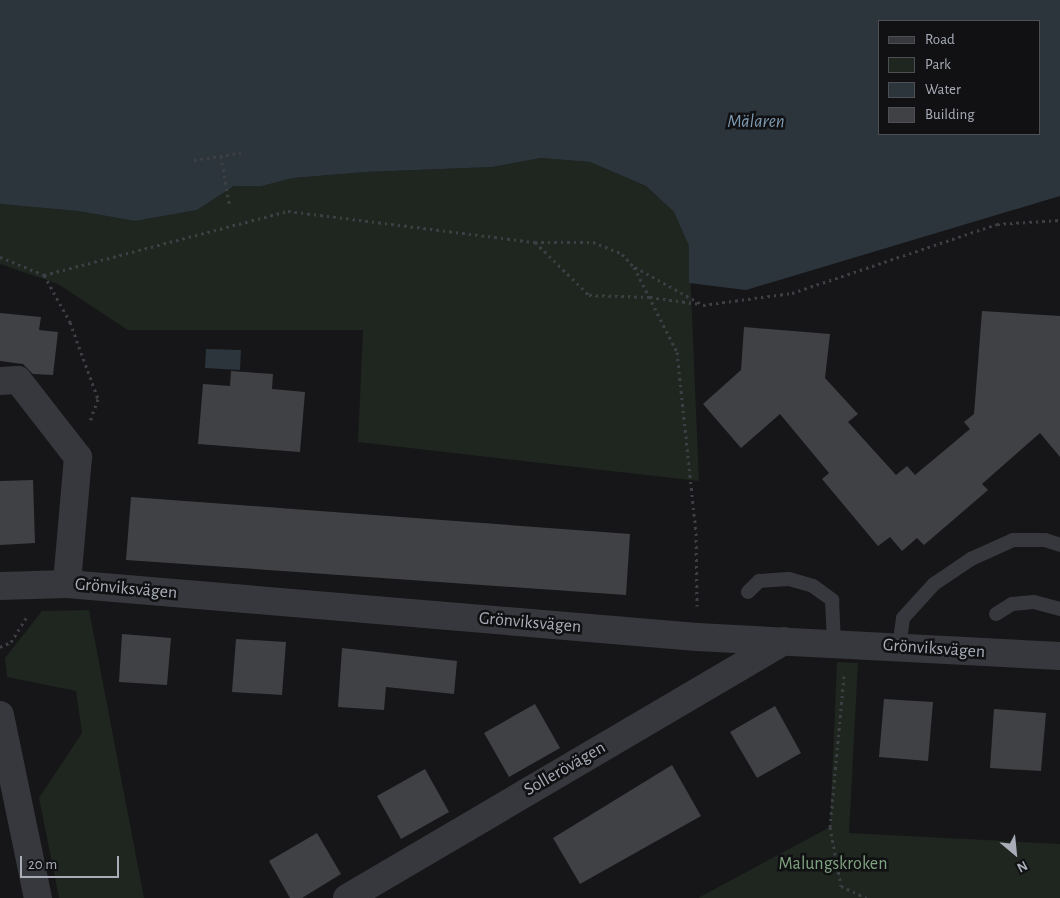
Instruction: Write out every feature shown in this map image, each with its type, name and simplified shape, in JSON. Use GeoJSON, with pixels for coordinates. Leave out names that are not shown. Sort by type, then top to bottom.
{"type":"FeatureCollection","features":[{"type":"Feature","properties":{"kind":"street"},"geometry":{"type":"LineString","coordinates":[[0,381],[18,380],[78,457],[67,584]]}},
{"type":"Feature","properties":{"kind":"street","name":"Grönviksvägen"},"geometry":{"type":"LineString","coordinates":[[0,586],[67,584],[698,636],[1060,656]]}},
{"type":"Feature","properties":{"kind":"street","name":"Sollerövägen"},"geometry":{"type":"LineString","coordinates":[[347,898],[784,641]]}},
{"type":"Feature","properties":{"kind":"street"},"geometry":{"type":"LineString","coordinates":[[0,715],[38,898]]}},
{"type":"Feature","properties":{"kind":"lane"},"geometry":{"type":"LineString","coordinates":[[899,646],[903,618],[934,584],[971,559],[1013,540],[1045,540],[1060,545]]}},
{"type":"Feature","properties":{"kind":"lane"},"geometry":{"type":"LineString","coordinates":[[748,592],[759,581],[788,579],[813,586],[832,600],[841,643]]}},
{"type":"Feature","properties":{"kind":"lane"},"geometry":{"type":"LineString","coordinates":[[996,614],[1012,604],[1034,602],[1060,609]]}},
{"type":"Feature","properties":{"kind":"path"},"geometry":{"type":"LineString","coordinates":[[194,160],[245,152]]}},
{"type":"Feature","properties":{"kind":"path"},"geometry":{"type":"LineString","coordinates":[[221,156],[229,203]]}},
{"type":"Feature","properties":{"kind":"path"},"geometry":{"type":"LineString","coordinates":[[0,257],[44,275],[288,211],[534,242],[593,242],[622,254],[634,267],[677,352],[696,533],[698,636]]}},
{"type":"Feature","properties":{"kind":"path"},"geometry":{"type":"LineString","coordinates":[[534,242],[589,295],[650,297],[703,304],[792,293],[997,224],[1060,220]]}},
{"type":"Feature","properties":{"kind":"path"},"geometry":{"type":"LineString","coordinates":[[634,267],[703,304]]}},
{"type":"Feature","properties":{"kind":"path"},"geometry":{"type":"LineString","coordinates":[[44,275],[70,322],[98,399],[78,457]]}},
{"type":"Feature","properties":{"kind":"path"},"geometry":{"type":"LineString","coordinates":[[841,643],[830,827],[841,886],[867,898]]}},
{"type":"Feature","properties":{"kind":"green space"},"geometry":{"type":"Polygon","coordinates":[[[541,158],[590,162],[646,186],[674,212],[689,245],[699,481],[358,442],[363,330],[128,330],[58,284],[0,264],[0,204],[78,211],[135,221],[197,210],[234,186],[262,186],[293,178],[366,172],[492,167],[541,158]]]}},
{"type":"Feature","properties":{"kind":"green space"},"geometry":{"type":"Polygon","coordinates":[[[89,610],[144,898],[59,898],[39,798],[82,733],[76,691],[7,677],[5,658],[42,611],[89,610]]]}},
{"type":"Feature","properties":{"kind":"green space","name":"Malungskroken"},"geometry":{"type":"Polygon","coordinates":[[[837,662],[858,663],[849,833],[1060,844],[1060,898],[698,898],[830,827],[837,662]]]}},
{"type":"Feature","properties":{"kind":"water","name":"Mälaren"},"geometry":{"type":"Polygon","coordinates":[[[0,0],[1060,0],[1060,196],[746,290],[689,283],[689,246],[674,212],[646,186],[590,162],[541,158],[492,167],[366,172],[293,178],[262,186],[234,186],[197,210],[135,221],[78,211],[0,204],[0,0]]]}},
{"type":"Feature","properties":{"kind":"water"},"geometry":{"type":"Polygon","coordinates":[[[206,349],[241,350],[240,370],[205,368],[206,349]]]}},
{"type":"Feature","properties":{"kind":"building"},"geometry":{"type":"Polygon","coordinates":[[[982,311],[1060,316],[1060,457],[1040,433],[982,484],[988,490],[924,545],[917,538],[902,551],[890,537],[878,546],[822,479],[829,473],[780,414],[741,448],[703,404],[741,370],[744,327],[830,334],[825,378],[858,414],[848,422],[896,475],[907,466],[915,475],[970,429],[964,422],[974,414],[982,311]]]}},
{"type":"Feature","properties":{"kind":"building"},"geometry":{"type":"Polygon","coordinates":[[[0,313],[41,317],[39,330],[58,332],[53,375],[33,374],[23,364],[0,361],[0,313]]]}},
{"type":"Feature","properties":{"kind":"building"},"geometry":{"type":"Polygon","coordinates":[[[231,371],[273,374],[272,389],[305,392],[300,452],[198,444],[203,384],[230,386],[231,371]]]}},
{"type":"Feature","properties":{"kind":"building"},"geometry":{"type":"Polygon","coordinates":[[[33,480],[35,543],[0,545],[0,481],[33,480]]]}},
{"type":"Feature","properties":{"kind":"building"},"geometry":{"type":"Polygon","coordinates":[[[131,497],[630,534],[626,595],[126,560],[131,497]]]}},
{"type":"Feature","properties":{"kind":"building"},"geometry":{"type":"Polygon","coordinates":[[[122,634],[171,638],[167,685],[119,682],[122,634]]]}},
{"type":"Feature","properties":{"kind":"building"},"geometry":{"type":"Polygon","coordinates":[[[236,639],[286,642],[282,695],[232,692],[236,639]]]}},
{"type":"Feature","properties":{"kind":"building"},"geometry":{"type":"Polygon","coordinates":[[[342,648],[457,661],[454,694],[386,687],[384,710],[338,707],[342,648]]]}},
{"type":"Feature","properties":{"kind":"building"},"geometry":{"type":"Polygon","coordinates":[[[884,699],[933,702],[928,761],[879,757],[884,699]]]}},
{"type":"Feature","properties":{"kind":"building"},"geometry":{"type":"Polygon","coordinates":[[[535,704],[560,748],[509,777],[484,733],[535,704]]]}},
{"type":"Feature","properties":{"kind":"building"},"geometry":{"type":"Polygon","coordinates":[[[775,706],[801,753],[757,778],[730,732],[775,706]]]}},
{"type":"Feature","properties":{"kind":"building"},"geometry":{"type":"Polygon","coordinates":[[[994,709],[1046,713],[1041,771],[990,768],[994,709]]]}},
{"type":"Feature","properties":{"kind":"building"},"geometry":{"type":"Polygon","coordinates":[[[672,765],[701,816],[580,884],[553,838],[672,765]]]}},
{"type":"Feature","properties":{"kind":"building"},"geometry":{"type":"Polygon","coordinates":[[[425,769],[449,812],[401,839],[377,796],[425,769]]]}},
{"type":"Feature","properties":{"kind":"building"},"geometry":{"type":"Polygon","coordinates":[[[317,833],[341,874],[302,898],[290,898],[269,861],[317,833]]]}}]}
